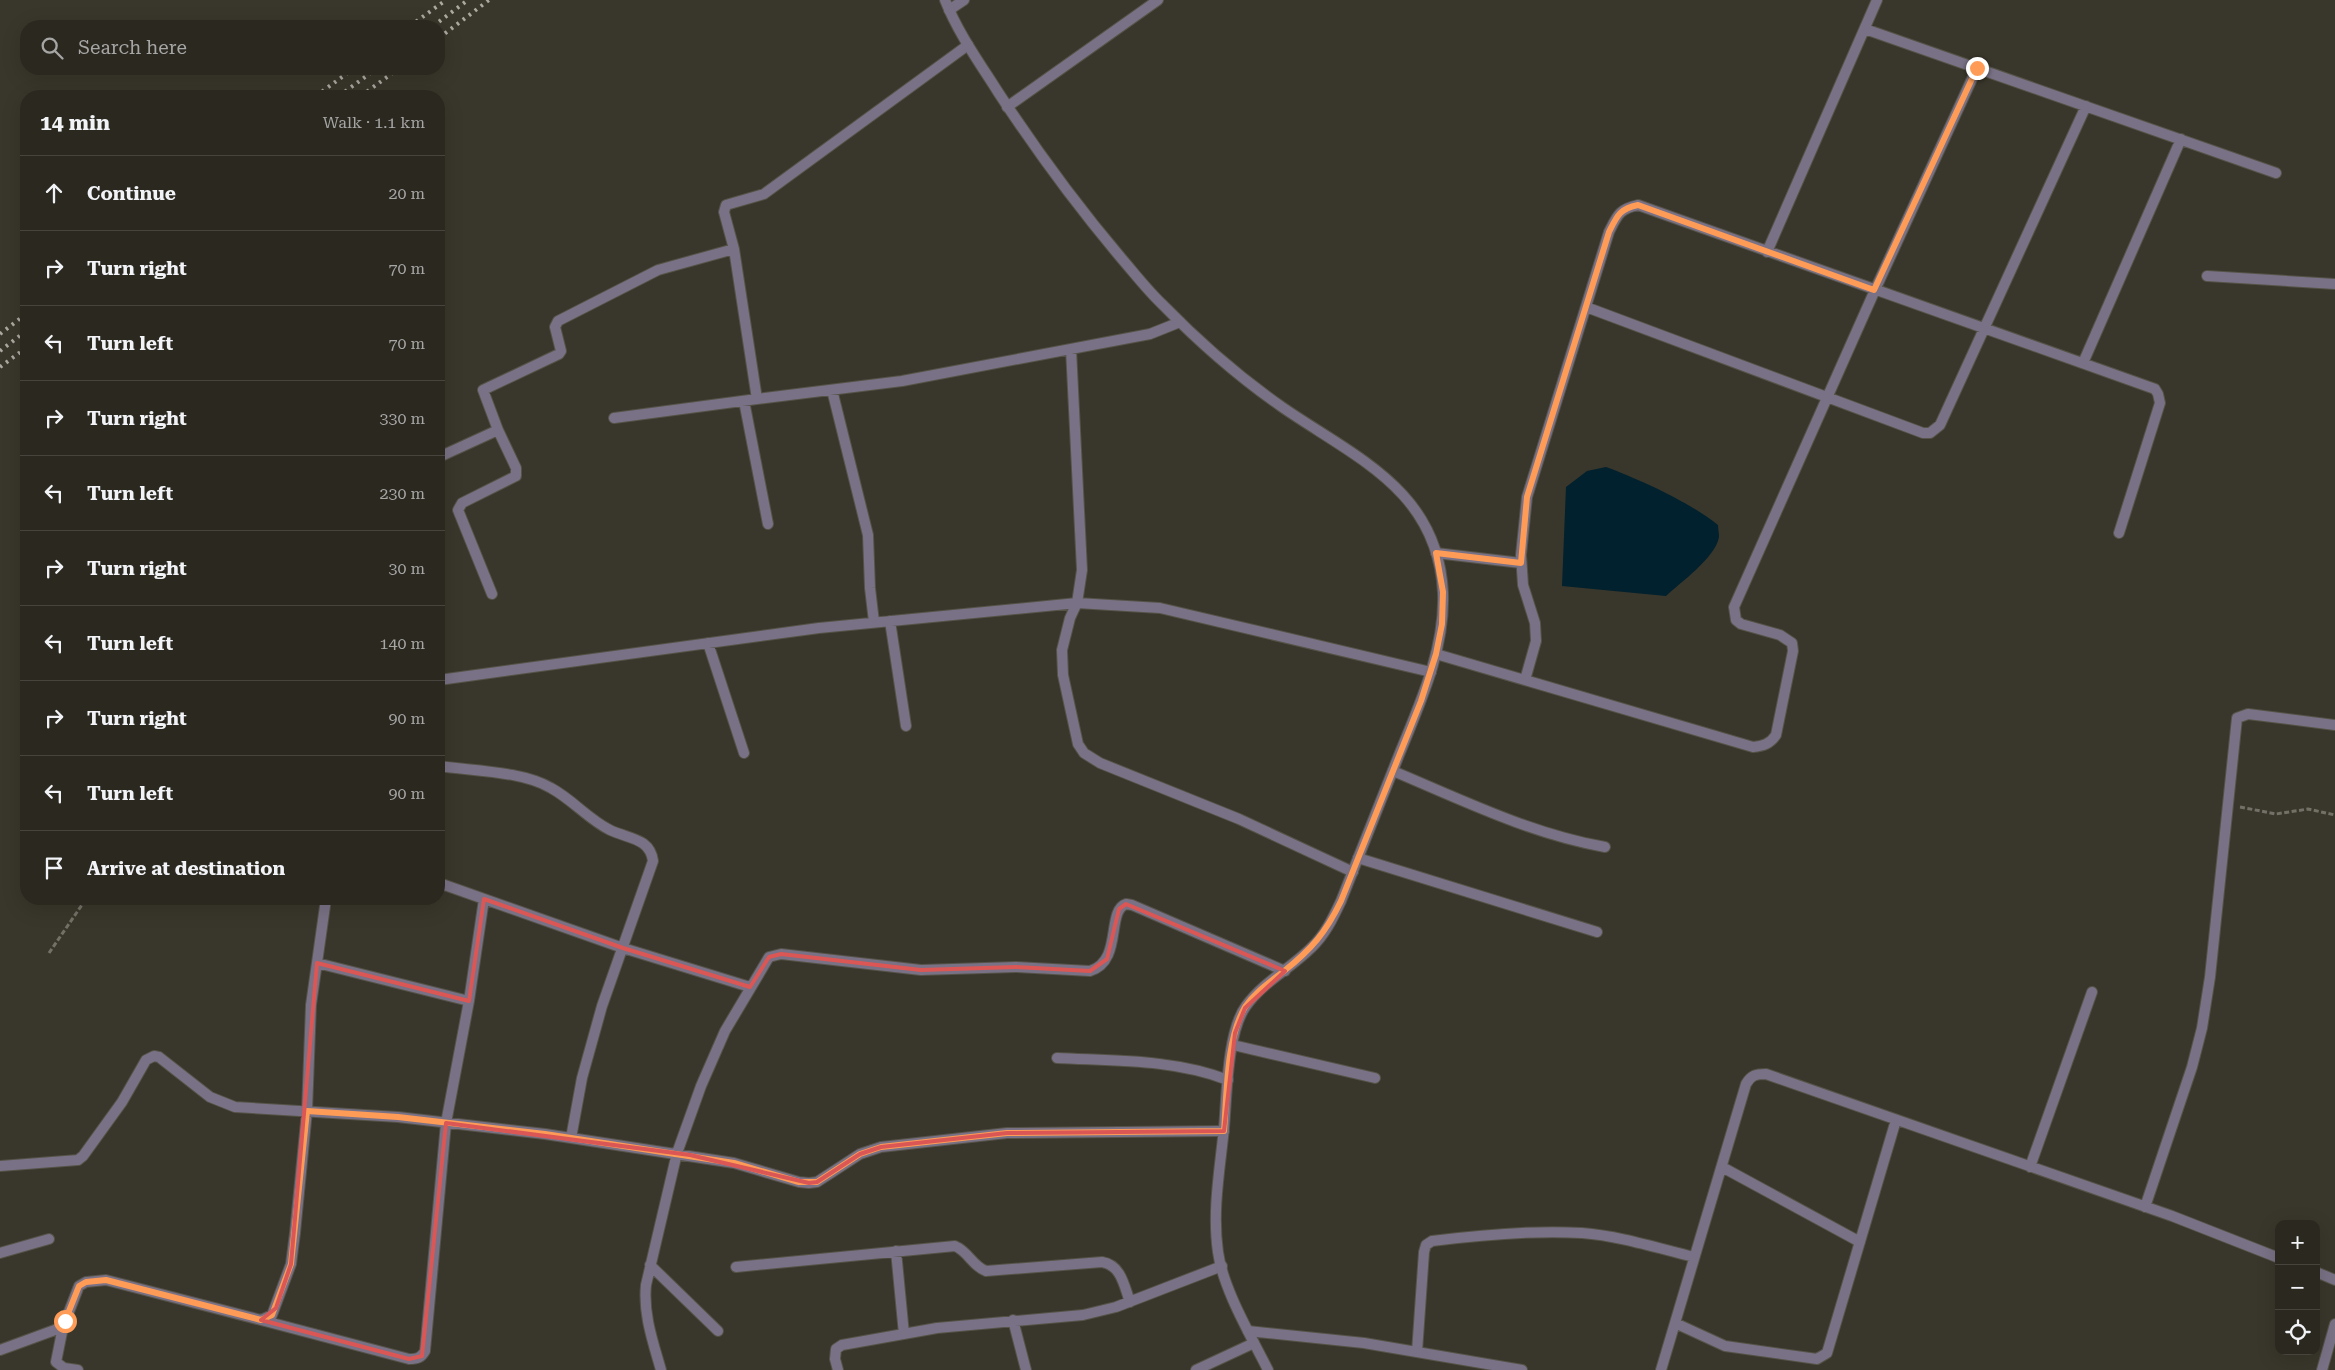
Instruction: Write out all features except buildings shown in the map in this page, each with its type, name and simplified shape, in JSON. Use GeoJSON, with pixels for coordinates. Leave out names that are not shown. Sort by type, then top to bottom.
{"type":"FeatureCollection","features":[{"type":"Feature","properties":{"kind":"street"},"geometry":{"type":"LineString","coordinates":[[945,0],[955,25],[1025,134],[1093,225],[1160,304],[1216,357],[1281,406],[1381,472],[1404,494],[1418,514],[1436,553],[1443,592],[1442,624],[1436,654],[1431,672],[1353,872],[1328,928],[1311,948],[1285,971],[1261,988],[1245,1008],[1233,1045],[1216,1215],[1218,1253],[1230,1292],[1268,1370]]}},
{"type":"Feature","properties":{"kind":"street"},"geometry":{"type":"LineString","coordinates":[[949,10],[964,0]]}},
{"type":"Feature","properties":{"kind":"street"},"geometry":{"type":"LineString","coordinates":[[1007,107],[1158,0]]}},
{"type":"Feature","properties":{"kind":"street"},"geometry":{"type":"LineString","coordinates":[[1768,252],[1877,0]]}},
{"type":"Feature","properties":{"kind":"street"},"geometry":{"type":"LineString","coordinates":[[1865,29],[2276,173]]}},
{"type":"Feature","properties":{"kind":"street"},"geometry":{"type":"LineString","coordinates":[[757,399],[734,249],[724,212],[726,205],[764,194],[968,45]]}},
{"type":"Feature","properties":{"kind":"street"},"geometry":{"type":"LineString","coordinates":[[1436,654],[1753,747],[1763,746],[1773,741],[1776,735],[1793,651],[1792,643],[1780,634],[1741,624],[1736,620],[1734,607],[1874,290],[1977,68]]}},
{"type":"Feature","properties":{"kind":"street"},"geometry":{"type":"LineString","coordinates":[[1586,308],[1923,434],[1930,433],[1940,425],[2086,106]]}},
{"type":"Feature","properties":{"kind":"street"},"geometry":{"type":"LineString","coordinates":[[2083,363],[2181,139]]}},
{"type":"Feature","properties":{"kind":"street"},"geometry":{"type":"LineString","coordinates":[[1525,680],[1536,641],[1536,623],[1524,585],[1521,563],[1527,497],[1609,232],[1617,217],[1625,208],[1638,205],[2149,386],[2158,394],[2160,403],[2119,533]]}},
{"type":"Feature","properties":{"kind":"street"},"geometry":{"type":"LineString","coordinates":[[492,594],[458,510],[462,503],[516,476],[516,468],[498,430],[483,390],[559,354],[561,351],[555,327],[558,321],[658,270],[734,249]]}},
{"type":"Feature","properties":{"kind":"street"},"geometry":{"type":"LineString","coordinates":[[2207,276],[2335,284]]}},
{"type":"Feature","properties":{"kind":"street"},"geometry":{"type":"LineString","coordinates":[[614,418],[902,381],[1150,334],[1180,322]]}},
{"type":"Feature","properties":{"kind":"street"},"geometry":{"type":"LineString","coordinates":[[1071,349],[1082,570],[1077,603],[1065,633],[1062,658],[1063,675],[1074,734],[1084,753],[1100,763],[1239,819],[1353,872]]}},
{"type":"Feature","properties":{"kind":"street"},"geometry":{"type":"LineString","coordinates":[[832,390],[868,535],[870,588],[874,622]]}},
{"type":"Feature","properties":{"kind":"street"},"geometry":{"type":"LineString","coordinates":[[744,401],[768,524]]}},
{"type":"Feature","properties":{"kind":"street"},"geometry":{"type":"LineString","coordinates":[[445,454],[498,430]]}},
{"type":"Feature","properties":{"kind":"street"},"geometry":{"type":"LineString","coordinates":[[1436,553],[1521,563]]}},
{"type":"Feature","properties":{"kind":"street"},"geometry":{"type":"LineString","coordinates":[[445,679],[708,642],[890,620],[1077,603],[1160,608],[1431,672]]}},
{"type":"Feature","properties":{"kind":"street"},"geometry":{"type":"LineString","coordinates":[[890,620],[906,726]]}},
{"type":"Feature","properties":{"kind":"street"},"geometry":{"type":"LineString","coordinates":[[708,642],[744,753]]}},
{"type":"Feature","properties":{"kind":"street"},"geometry":{"type":"LineString","coordinates":[[2145,1207],[2192,1067],[2202,1028],[2210,977],[2237,718],[2248,714],[2335,725]]}},
{"type":"Feature","properties":{"kind":"street"},"geometry":{"type":"LineString","coordinates":[[445,767],[520,777],[550,786],[572,800],[594,821],[649,847],[654,861],[592,1041],[582,1078],[572,1138]]}},
{"type":"Feature","properties":{"kind":"street"},"geometry":{"type":"LineString","coordinates":[[1393,771],[1541,832],[1572,841],[1605,847]]}},
{"type":"Feature","properties":{"kind":"street"},"geometry":{"type":"LineString","coordinates":[[1358,858],[1598,932]]}},
{"type":"Feature","properties":{"kind":"street"},"geometry":{"type":"LineString","coordinates":[[445,885],[623,948],[750,986]]}},
{"type":"Feature","properties":{"kind":"street"},"geometry":{"type":"LineString","coordinates":[[78,1370],[64,1368],[56,1362],[63,1327],[75,1292],[79,1286],[95,1280],[106,1280],[409,1359],[416,1359],[422,1356],[427,1342],[446,1122],[469,1001],[484,899]]}},
{"type":"Feature","properties":{"kind":"street"},"geometry":{"type":"LineString","coordinates":[[661,1370],[646,1316],[644,1300],[650,1265],[677,1153],[701,1086],[725,1030],[768,957],[781,954],[921,970],[1016,967],[1090,971],[1098,969],[1107,959],[1119,910],[1126,904],[1285,971]]}},
{"type":"Feature","properties":{"kind":"street"},"geometry":{"type":"LineString","coordinates":[[261,1320],[268,1318],[276,1308],[291,1264],[307,1111],[311,1005],[325,905]]}},
{"type":"Feature","properties":{"kind":"street"},"geometry":{"type":"LineString","coordinates":[[317,964],[469,1001]]}},
{"type":"Feature","properties":{"kind":"street"},"geometry":{"type":"LineString","coordinates":[[2030,1167],[2092,992]]}},
{"type":"Feature","properties":{"kind":"street"},"geometry":{"type":"LineString","coordinates":[[1233,1045],[1375,1078]]}},
{"type":"Feature","properties":{"kind":"street"},"geometry":{"type":"LineString","coordinates":[[0,1166],[78,1160],[84,1156],[122,1102],[146,1060],[154,1056],[159,1057],[210,1097],[235,1107],[446,1122],[572,1138],[734,1163],[808,1183],[817,1182],[860,1154],[881,1147],[1007,1133],[1224,1131]]}},
{"type":"Feature","properties":{"kind":"street"},"geometry":{"type":"LineString","coordinates":[[1057,1058],[1173,1065],[1206,1072],[1228,1080]]}},
{"type":"Feature","properties":{"kind":"street"},"geometry":{"type":"LineString","coordinates":[[1661,1370],[1746,1084],[1750,1078],[1757,1074],[1766,1074],[2145,1207],[2275,1256]]}},
{"type":"Feature","properties":{"kind":"street"},"geometry":{"type":"LineString","coordinates":[[1675,1323],[1725,1346],[1817,1359],[1822,1357],[1829,1348],[1896,1120]]}},
{"type":"Feature","properties":{"kind":"street"},"geometry":{"type":"LineString","coordinates":[[1722,1167],[1860,1242]]}},
{"type":"Feature","properties":{"kind":"street"},"geometry":{"type":"LineString","coordinates":[[1417,1352],[1424,1252],[1426,1245],[1432,1241],[1546,1233],[1582,1234],[1618,1239],[1694,1257]]}},
{"type":"Feature","properties":{"kind":"street"},"geometry":{"type":"LineString","coordinates":[[0,1253],[49,1239]]}},
{"type":"Feature","properties":{"kind":"street"},"geometry":{"type":"LineString","coordinates":[[736,1267],[955,1246],[963,1250],[978,1268],[986,1271],[1102,1262],[1110,1263],[1119,1272],[1130,1302]]}},
{"type":"Feature","properties":{"kind":"street"},"geometry":{"type":"LineString","coordinates":[[896,1251],[904,1334]]}},
{"type":"Feature","properties":{"kind":"street"},"geometry":{"type":"LineString","coordinates":[[650,1265],[718,1331]]}},
{"type":"Feature","properties":{"kind":"street"},"geometry":{"type":"LineString","coordinates":[[838,1370],[835,1354],[836,1348],[842,1345],[937,1328],[1083,1315],[1130,1302],[1222,1266]]}},
{"type":"Feature","properties":{"kind":"street"},"geometry":{"type":"LineString","coordinates":[[2320,1274],[2335,1280]]}},
{"type":"Feature","properties":{"kind":"street"},"geometry":{"type":"LineString","coordinates":[[1013,1320],[1026,1370]]}},
{"type":"Feature","properties":{"kind":"street"},"geometry":{"type":"LineString","coordinates":[[2322,1370],[2335,1324]]}},
{"type":"Feature","properties":{"kind":"street"},"geometry":{"type":"LineString","coordinates":[[0,1350],[63,1327]]}},
{"type":"Feature","properties":{"kind":"street"},"geometry":{"type":"LineString","coordinates":[[1248,1331],[1364,1343],[1522,1370]]}},
{"type":"Feature","properties":{"kind":"street"},"geometry":{"type":"LineString","coordinates":[[1196,1370],[1254,1343]]}},
{"type":"Feature","properties":{"kind":"path"},"geometry":{"type":"LineString","coordinates":[[2227,804],[2276,814],[2308,810],[2335,815]]}},
{"type":"Feature","properties":{"kind":"path"},"geometry":{"type":"LineString","coordinates":[[49,953],[82,905]]}},
{"type":"Feature","properties":{"kind":"highlighted area"},"geometry":{"type":"Polygon","coordinates":[[[484,899],[623,948],[750,987],[769,957],[781,954],[921,970],[1016,967],[1090,971],[1107,959],[1119,909],[1126,904],[1285,971],[1245,1008],[1235,1033],[1224,1131],[1007,1133],[881,1147],[860,1154],[817,1182],[809,1183],[690,1155],[446,1123],[422,1356],[409,1359],[261,1320],[276,1308],[291,1264],[317,963],[469,1001],[484,899]]]}},
{"type":"Feature","properties":{"kind":"water"},"geometry":{"type":"Polygon","coordinates":[[[1606,467],[1664,492],[1694,508],[1718,525],[1719,537],[1711,553],[1697,569],[1666,596],[1562,586],[1566,487],[1587,471],[1606,467]]]}},
{"type":"Feature","properties":{"kind":"railway"},"geometry":{"type":"LineString","coordinates":[[418,20],[446,0]]}},
{"type":"Feature","properties":{"kind":"railway"},"geometry":{"type":"LineString","coordinates":[[441,20],[468,0]]}},
{"type":"Feature","properties":{"kind":"railway"},"geometry":{"type":"LineString","coordinates":[[445,33],[489,0]]}},
{"type":"Feature","properties":{"kind":"railway"},"geometry":{"type":"LineString","coordinates":[[324,90],[345,75]]}},
{"type":"Feature","properties":{"kind":"railway"},"geometry":{"type":"LineString","coordinates":[[347,90],[368,75]]}},
{"type":"Feature","properties":{"kind":"railway"},"geometry":{"type":"LineString","coordinates":[[369,90],[390,75]]}},
{"type":"Feature","properties":{"kind":"railway"},"geometry":{"type":"LineString","coordinates":[[0,334],[20,319]]}},
{"type":"Feature","properties":{"kind":"railway"},"geometry":{"type":"LineString","coordinates":[[0,351],[20,336]]}},
{"type":"Feature","properties":{"kind":"railway"},"geometry":{"type":"LineString","coordinates":[[0,367],[20,352]]}},
{"type":"Feature","properties":{"kind":"route"},"geometry":{"type":"LineString","coordinates":[[65,1321],[79,1286],[95,1280],[106,1280],[261,1320],[272,1315],[291,1264],[307,1111],[398,1117],[545,1134],[734,1163],[808,1183],[826,1178],[860,1154],[881,1147],[1007,1133],[1224,1131],[1230,1064],[1235,1033],[1245,1008],[1261,988],[1285,971],[1311,948],[1328,928],[1341,901],[1421,701],[1436,654],[1442,624],[1443,592],[1436,553],[1521,563],[1520,555],[1527,497],[1609,232],[1617,217],[1625,208],[1638,205],[1874,290],[1977,68]]}}]}
